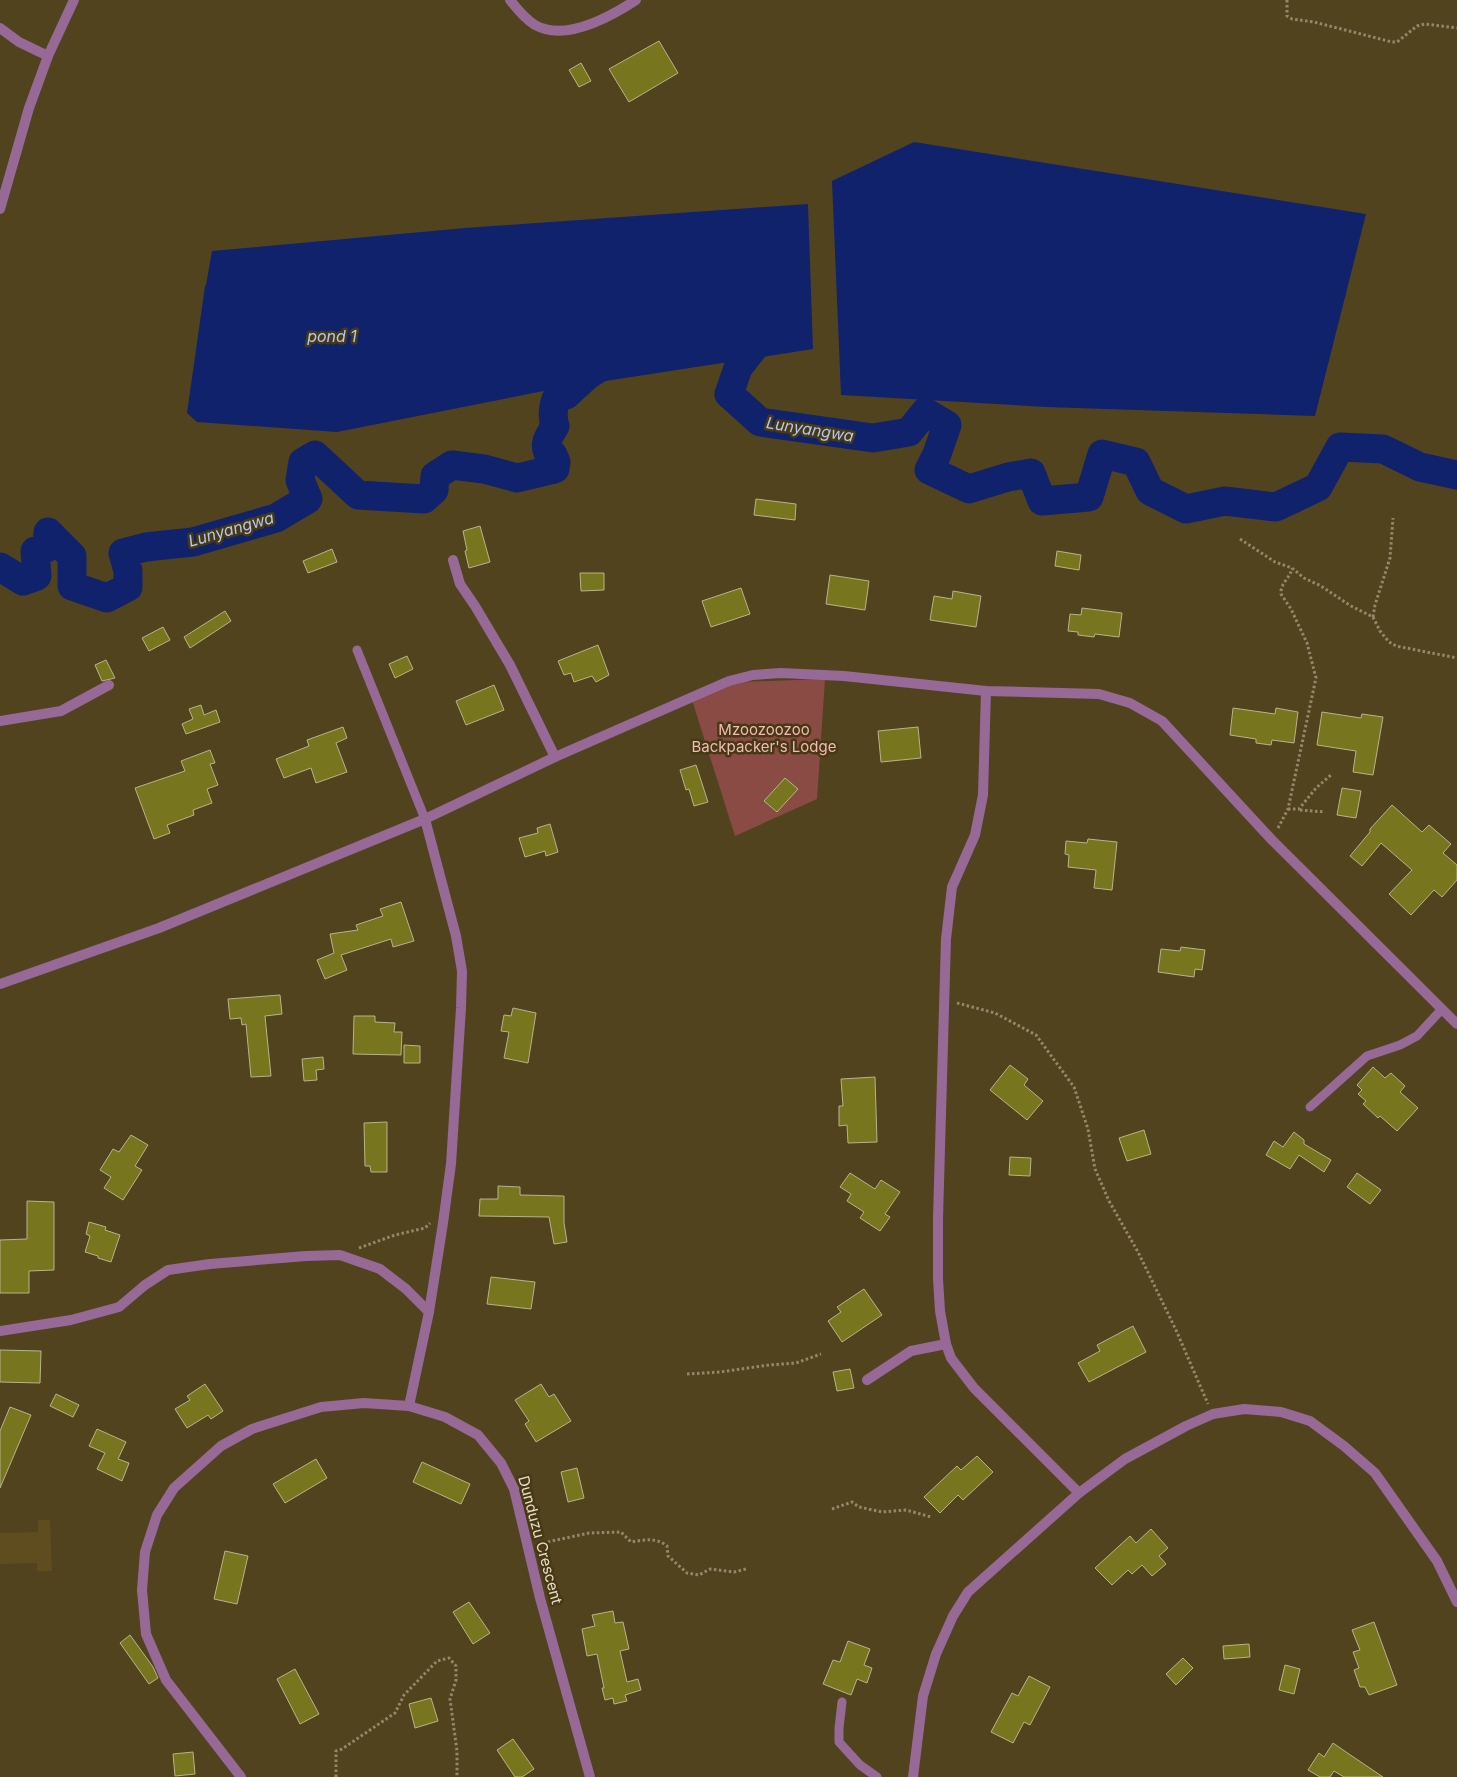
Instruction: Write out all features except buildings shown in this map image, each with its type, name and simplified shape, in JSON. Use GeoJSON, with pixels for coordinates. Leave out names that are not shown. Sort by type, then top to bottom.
{"type":"FeatureCollection","features":[{"type":"Feature","properties":{"kind":"street"},"geometry":{"type":"LineString","coordinates":[[0,209],[29,108],[48,56],[74,0]]}},
{"type":"Feature","properties":{"kind":"street"},"geometry":{"type":"LineString","coordinates":[[510,0],[521,14],[536,25],[552,30],[572,30],[600,21],[636,0]]}},
{"type":"Feature","properties":{"kind":"street"},"geometry":{"type":"LineString","coordinates":[[0,28],[19,42],[48,56]]}},
{"type":"Feature","properties":{"kind":"street"},"geometry":{"type":"LineString","coordinates":[[453,560],[460,584],[510,665],[555,756]]}},
{"type":"Feature","properties":{"kind":"street"},"geometry":{"type":"LineString","coordinates":[[0,984],[159,928],[425,819],[555,756],[729,680],[753,675],[781,673],[844,676],[986,691],[1099,694],[1130,704],[1162,721],[1272,840],[1457,1024]]}},
{"type":"Feature","properties":{"kind":"street"},"geometry":{"type":"LineString","coordinates":[[0,721],[61,711],[109,685]]}},
{"type":"Feature","properties":{"kind":"street"},"geometry":{"type":"LineString","coordinates":[[986,691],[983,795],[975,835],[952,886],[946,938],[938,1279],[940,1311],[946,1344],[952,1358],[974,1388],[1079,1493]]}},
{"type":"Feature","properties":{"kind":"street"},"geometry":{"type":"LineString","coordinates":[[409,1406],[429,1312],[450,1164],[462,1008],[462,971],[456,936],[425,819]]}},
{"type":"Feature","properties":{"kind":"street"},"geometry":{"type":"LineString","coordinates":[[0,1331],[71,1320],[119,1307],[168,1270],[210,1264],[306,1256],[340,1255],[380,1269],[406,1289],[429,1312]]}},
{"type":"Feature","properties":{"kind":"street"},"geometry":{"type":"LineString","coordinates":[[867,1380],[911,1351],[946,1344]]}},
{"type":"Feature","properties":{"kind":"street","name":"Dunduzu Crescent"},"geometry":{"type":"LineString","coordinates":[[241,1777],[166,1680],[146,1634],[142,1590],[145,1552],[157,1515],[174,1488],[195,1468],[221,1446],[252,1429],[321,1406],[364,1403],[409,1406],[445,1417],[478,1435],[501,1463],[514,1490],[527,1547],[590,1777]]}},
{"type":"Feature","properties":{"kind":"street"},"geometry":{"type":"LineString","coordinates":[[913,1777],[923,1696],[936,1654],[953,1616],[968,1592],[1079,1493],[1126,1459],[1186,1426],[1213,1414],[1244,1409],[1281,1412],[1310,1422],[1344,1446],[1375,1473],[1437,1561],[1457,1602]]}},
{"type":"Feature","properties":{"kind":"lane"},"geometry":{"type":"LineString","coordinates":[[357,650],[425,819]]}},
{"type":"Feature","properties":{"kind":"lane"},"geometry":{"type":"LineString","coordinates":[[1310,1107],[1367,1056],[1400,1045],[1418,1036],[1442,1009]]}},
{"type":"Feature","properties":{"kind":"lane"},"geometry":{"type":"LineString","coordinates":[[842,1702],[839,1742],[860,1765],[877,1777]]}},
{"type":"Feature","properties":{"kind":"path"},"geometry":{"type":"LineString","coordinates":[[1287,0],[1287,16],[1292,19],[1314,22],[1392,42],[1397,42],[1417,26],[1425,24],[1457,28]]}},
{"type":"Feature","properties":{"kind":"path"},"geometry":{"type":"LineString","coordinates":[[1393,518],[1390,558],[1373,617],[1380,631],[1389,642],[1396,646],[1457,658]]}},
{"type":"Feature","properties":{"kind":"path"},"geometry":{"type":"LineString","coordinates":[[1240,539],[1275,562],[1292,568],[1304,578],[1373,617]]}},
{"type":"Feature","properties":{"kind":"path"},"geometry":{"type":"LineString","coordinates":[[1272,840],[1288,809],[1316,678],[1307,643],[1281,594],[1282,584],[1291,574],[1292,568]]}},
{"type":"Feature","properties":{"kind":"path"},"geometry":{"type":"LineString","coordinates":[[1299,810],[1316,788],[1332,774]]}},
{"type":"Feature","properties":{"kind":"path"},"geometry":{"type":"LineString","coordinates":[[1288,809],[1325,812]]}},
{"type":"Feature","properties":{"kind":"path"},"geometry":{"type":"LineString","coordinates":[[944,999],[995,1013],[1036,1035],[1074,1087],[1088,1129],[1094,1169],[1109,1201],[1138,1252],[1176,1330],[1213,1414]]}},
{"type":"Feature","properties":{"kind":"path"},"geometry":{"type":"LineString","coordinates":[[340,1255],[395,1235],[425,1228],[431,1222]]}},
{"type":"Feature","properties":{"kind":"path"},"geometry":{"type":"LineString","coordinates":[[687,1374],[796,1363],[820,1354]]}},
{"type":"Feature","properties":{"kind":"path"},"geometry":{"type":"LineString","coordinates":[[832,1509],[852,1502],[859,1506],[882,1512],[906,1510],[931,1517]]}},
{"type":"Feature","properties":{"kind":"path"},"geometry":{"type":"LineString","coordinates":[[527,1547],[589,1532],[621,1532],[631,1542],[650,1539],[661,1541],[667,1546],[668,1556],[687,1572],[699,1575],[710,1570],[734,1572],[746,1569]]}},
{"type":"Feature","properties":{"kind":"path"},"geometry":{"type":"LineString","coordinates":[[336,1777],[336,1751],[342,1749],[395,1713],[404,1694],[437,1661],[449,1658],[456,1666],[456,1680],[450,1699],[457,1751],[457,1777]]}},
{"type":"Feature","properties":{"kind":"shaded area"},"geometry":{"type":"Polygon","coordinates":[[[38,1520],[50,1520],[52,1571],[37,1571],[37,1563],[0,1564],[0,1533],[38,1532],[38,1520]]]}},
{"type":"Feature","properties":{"kind":"green space","name":"Mzoozoozoo Backpacker's Lodge"},"geometry":{"type":"Polygon","coordinates":[[[825,679],[817,799],[735,836],[692,700],[738,682],[825,679]]]}},
{"type":"Feature","properties":{"kind":"water"},"geometry":{"type":"Polygon","coordinates":[[[914,142],[1366,214],[1315,416],[1046,407],[841,395],[832,181],[914,142]]]}},
{"type":"Feature","properties":{"kind":"water","name":"pond 1"},"geometry":{"type":"Polygon","coordinates":[[[808,204],[813,349],[554,389],[337,432],[197,422],[187,413],[205,286],[212,251],[465,228],[808,204]]]}},
{"type":"Feature","properties":{"kind":"waterway","name":"Lunyangwa"},"geometry":{"type":"LineString","coordinates":[[745,325],[755,346],[738,368],[729,394],[760,422],[873,438],[909,432],[925,412],[947,425],[929,470],[969,489],[1008,477],[1031,473],[1042,501],[1089,497],[1102,454],[1136,462],[1150,491],[1186,509],[1225,501],[1276,507],[1318,487],[1340,447],[1383,449],[1420,467],[1457,475]]}},
{"type":"Feature","properties":{"kind":"waterway","name":"Lunyangwa"},"geometry":{"type":"LineString","coordinates":[[0,567],[23,581],[37,576],[35,551],[47,548],[48,532],[72,556],[72,586],[107,598],[128,587],[128,571],[123,553],[146,547],[193,542],[276,518],[308,499],[300,480],[303,462],[315,455],[358,495],[424,499],[434,490],[435,476],[452,465],[484,469],[517,478],[555,469],[556,462],[553,455],[548,453],[546,446],[555,426],[553,415],[557,397],[565,393],[566,395],[588,375],[601,367],[599,361]]}}]}
